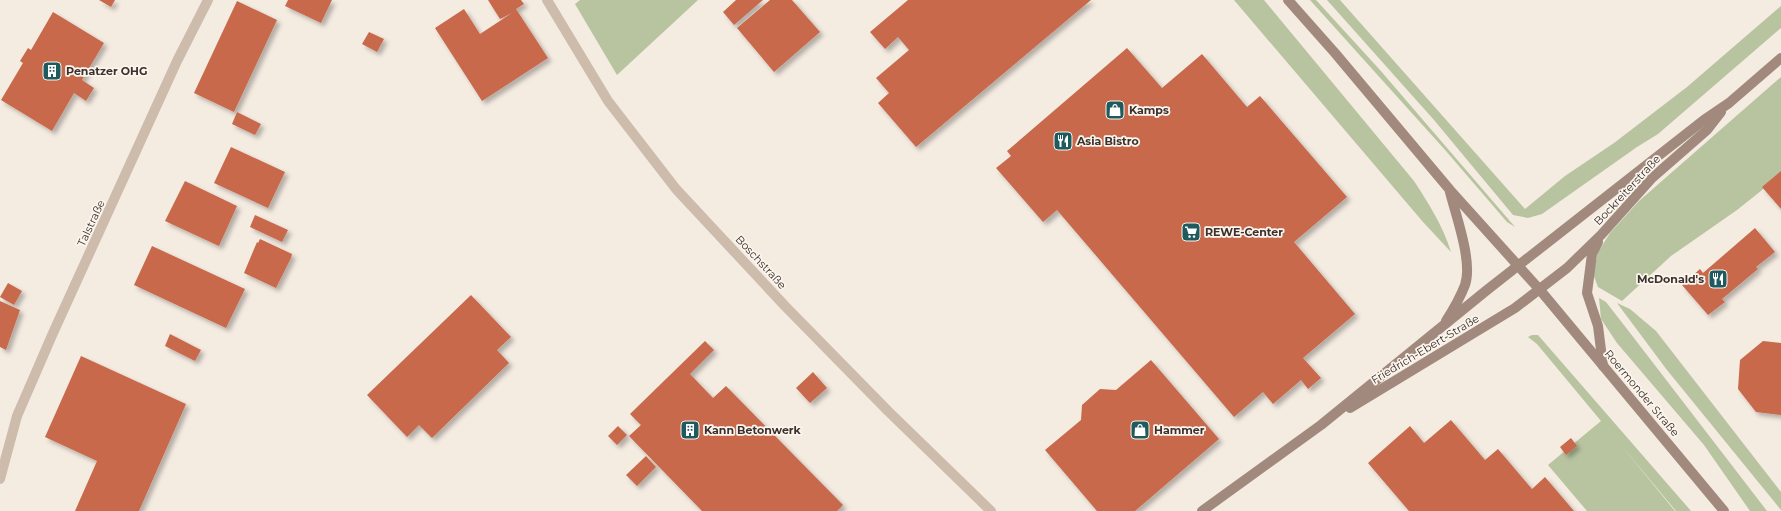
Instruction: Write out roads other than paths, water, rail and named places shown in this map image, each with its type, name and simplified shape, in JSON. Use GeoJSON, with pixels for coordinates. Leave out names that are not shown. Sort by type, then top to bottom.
{"type":"FeatureCollection","features":[{"type":"Feature","properties":{"kind":"main road","name":"Roermonder Straße"},"geometry":{"type":"LineString","coordinates":[[1288,0],[1336,53],[1450,190],[1540,290],[1724,511]]}},
{"type":"Feature","properties":{"kind":"main road","name":"Bockreiterstraße"},"geometry":{"type":"LineString","coordinates":[[1518,266],[1704,120],[1729,103],[1781,58]]}},
{"type":"Feature","properties":{"kind":"main road","name":"Bockreiterstraße"},"geometry":{"type":"LineString","coordinates":[[1540,290],[1567,268],[1601,235],[1652,178],[1707,130],[1729,103]]}},
{"type":"Feature","properties":{"kind":"main road"},"geometry":{"type":"LineString","coordinates":[[1444,325],[1465,284],[1467,269],[1463,243],[1450,190]]}},
{"type":"Feature","properties":{"kind":"main road"},"geometry":{"type":"LineString","coordinates":[[1601,235],[1592,254],[1587,293],[1598,326],[1603,366]]}},
{"type":"Feature","properties":{"kind":"main road","name":"Friedrich-Ebert-Straße"},"geometry":{"type":"LineString","coordinates":[[1202,511],[1321,425],[1518,266]]}},
{"type":"Feature","properties":{"kind":"main road","name":"Friedrich-Ebert-Straße"},"geometry":{"type":"LineString","coordinates":[[1321,425],[1505,314],[1540,290]]}},
{"type":"Feature","properties":{"kind":"street","name":"Talstraße"},"geometry":{"type":"LineString","coordinates":[[0,479],[2,459],[17,416],[53,333],[178,61],[208,0]]}},
{"type":"Feature","properties":{"kind":"street","name":"Boschstraße"},"geometry":{"type":"LineString","coordinates":[[547,0],[608,101],[676,190],[785,306],[888,411],[991,511]]}},
{"type":"Feature","properties":{"kind":"place","name":"Penatzer OHG"},"geometry":{"type":"Point","coordinates":[52,71]}},
{"type":"Feature","properties":{"kind":"place","name":"Kamps"},"geometry":{"type":"Point","coordinates":[1115,110]}},
{"type":"Feature","properties":{"kind":"place","name":"Asia Bistro"},"geometry":{"type":"Point","coordinates":[1063,141]}},
{"type":"Feature","properties":{"kind":"place","name":"REWE-Center"},"geometry":{"type":"Point","coordinates":[1191,232]}},
{"type":"Feature","properties":{"kind":"place","name":"McDonald's"},"geometry":{"type":"Point","coordinates":[1718,279]}},
{"type":"Feature","properties":{"kind":"place","name":"Kann Betonwerk"},"geometry":{"type":"Point","coordinates":[690,430]}},
{"type":"Feature","properties":{"kind":"place","name":"Hammer"},"geometry":{"type":"Point","coordinates":[1140,430]}}]}
